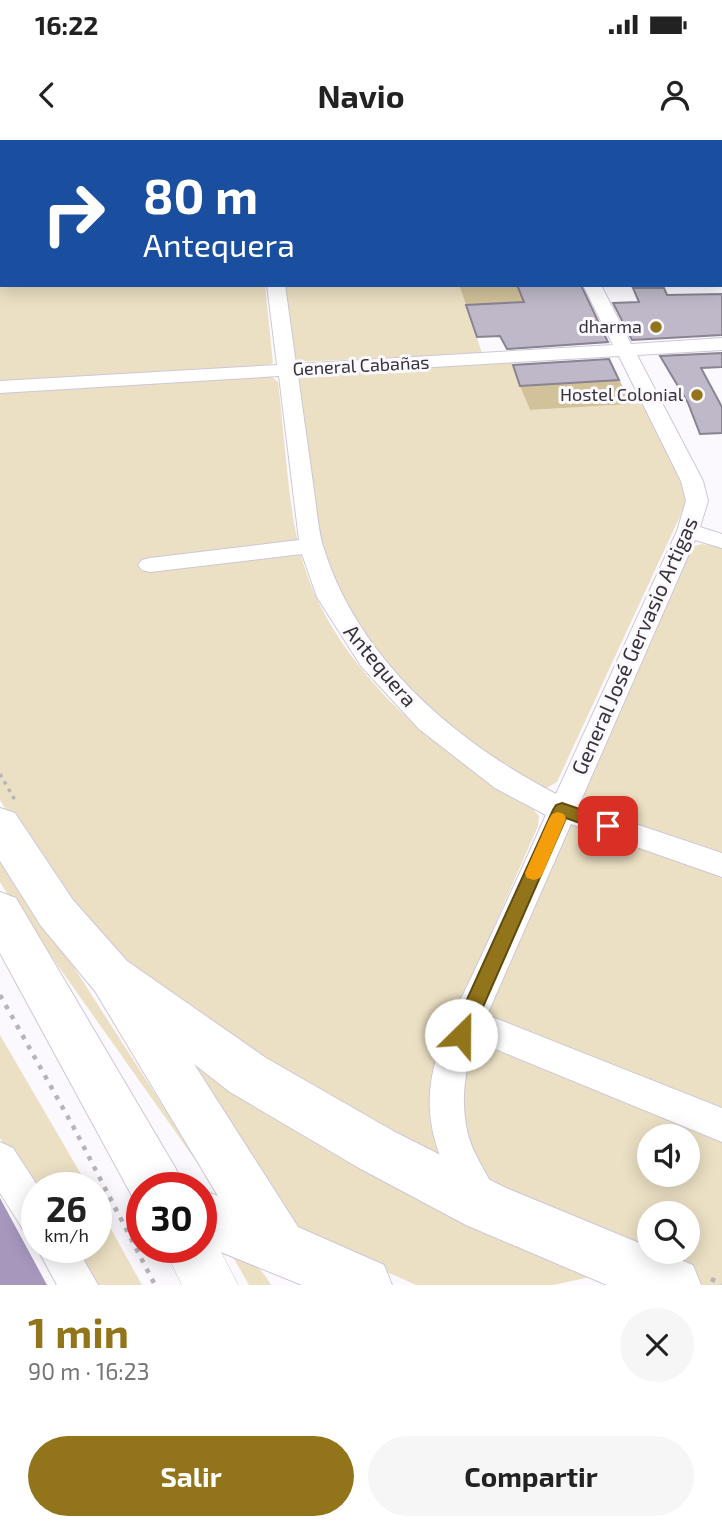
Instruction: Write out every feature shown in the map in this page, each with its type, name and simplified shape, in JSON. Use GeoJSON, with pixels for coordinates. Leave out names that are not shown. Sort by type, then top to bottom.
{"type":"FeatureCollection","features":[{"type":"Feature","properties":{"kind":"main road"},"geometry":{"type":"LineString","coordinates":[[9,816],[57,913],[111,976],[291,1266]]}},
{"type":"Feature","properties":{"kind":"main road"},"geometry":{"type":"LineString","coordinates":[[0,911],[148,1172]]}},
{"type":"Feature","properties":{"kind":"main road"},"geometry":{"type":"LineString","coordinates":[[111,976],[248,1075],[377,1150],[485,1206],[674,1283]]}},
{"type":"Feature","properties":{"kind":"main road"},"geometry":{"type":"LineString","coordinates":[[217,1226],[291,1266],[364,1285]]}},
{"type":"Feature","properties":{"kind":"main road"},"geometry":{"type":"LineString","coordinates":[[199,1263],[211,1285]]}},
{"type":"Feature","properties":{"kind":"street","name":"Antequera"},"geometry":{"type":"LineString","coordinates":[[276,287],[311,546],[329,597],[370,660],[428,722],[481,764],[562,810],[722,865]]}},
{"type":"Feature","properties":{"kind":"street","name":"General José Gervasio Artigas"},"geometry":{"type":"LineString","coordinates":[[485,1206],[457,1153],[447,1124],[445,1099],[448,1074],[466,1021],[688,531],[697,501],[696,491],[593,287]]}},
{"type":"Feature","properties":{"kind":"street","name":"General Cabañas"},"geometry":{"type":"LineString","coordinates":[[0,387],[722,344]]}},
{"type":"Feature","properties":{"kind":"street"},"geometry":{"type":"LineString","coordinates":[[688,531],[722,541]]}},
{"type":"Feature","properties":{"kind":"street"},"geometry":{"type":"LineString","coordinates":[[149,565],[311,546]]}},
{"type":"Feature","properties":{"kind":"street"},"geometry":{"type":"LineString","coordinates":[[466,1021],[722,1125]]}},
{"type":"Feature","properties":{"kind":"street"},"geometry":{"type":"LineString","coordinates":[[0,1160],[21,1193]]}},
{"type":"Feature","properties":{"kind":"street"},"geometry":{"type":"LineString","coordinates":[[65,1263],[79,1285]]}},
{"type":"Feature","properties":{"kind":"path"},"geometry":{"type":"LineString","coordinates":[[0,774],[9,816]]}},
{"type":"Feature","properties":{"kind":"path"},"geometry":{"type":"LineString","coordinates":[[0,995],[74,1128],[155,1285]]}},
{"type":"Feature","properties":{"kind":"path"},"geometry":{"type":"LineString","coordinates":[[674,1283],[722,1284]]}},
{"type":"Feature","properties":{"kind":"shaded area"},"geometry":{"type":"Polygon","coordinates":[[[0,287],[265,287],[273,363],[266,366],[0,382],[0,287]]]}},
{"type":"Feature","properties":{"kind":"shaded area"},"geometry":{"type":"Polygon","coordinates":[[[285,287],[460,287],[482,353],[299,362],[294,358],[285,287]]]}},
{"type":"Feature","properties":{"kind":"shaded area"},"geometry":{"type":"Polygon","coordinates":[[[460,287],[526,287],[579,299],[466,305],[460,287]]]}},
{"type":"Feature","properties":{"kind":"shaded area"},"geometry":{"type":"Polygon","coordinates":[[[511,361],[530,410],[644,403],[681,479],[687,501],[557,782],[545,789],[474,745],[439,718],[377,653],[352,617],[333,579],[320,540],[298,377],[305,374],[511,361]]]}},
{"type":"Feature","properties":{"kind":"shaded area"},"geometry":{"type":"Polygon","coordinates":[[[271,376],[278,382],[289,489],[300,552],[314,593],[335,632],[361,668],[424,732],[459,761],[532,808],[539,816],[538,826],[435,1061],[431,1089],[432,1112],[445,1160],[303,1098],[108,947],[20,833],[0,800],[0,392],[271,376]]]}},
{"type":"Feature","properties":{"kind":"shaded area"},"geometry":{"type":"Polygon","coordinates":[[[619,379],[631,404],[530,410],[520,386],[619,379]]]}},
{"type":"Feature","properties":{"kind":"shaded area"},"geometry":{"type":"Polygon","coordinates":[[[702,544],[722,548],[722,855],[598,812],[590,808],[583,797],[690,547],[702,544]]]}},
{"type":"Feature","properties":{"kind":"shaded area"},"geometry":{"type":"Polygon","coordinates":[[[562,810],[722,866],[722,1285],[673,1285],[469,1180],[445,1099],[562,810]]]}},
{"type":"Feature","properties":{"kind":"shaded area"},"geometry":{"type":"Polygon","coordinates":[[[0,852],[205,1172],[204,1172],[0,882],[0,852]]]}},
{"type":"Feature","properties":{"kind":"shaded area"},"geometry":{"type":"Polygon","coordinates":[[[0,1035],[80,1172],[22,1172],[0,1138],[0,1035]]]}},
{"type":"Feature","properties":{"kind":"shaded area"},"geometry":{"type":"Polygon","coordinates":[[[170,1037],[600,1275],[553,1285],[416,1285],[292,1230],[170,1037]]]}},
{"type":"Feature","properties":{"kind":"shaded area"},"geometry":{"type":"Polygon","coordinates":[[[0,1198],[21,1237],[21,1263],[35,1263],[47,1285],[0,1285],[0,1198]]]}},
{"type":"Feature","properties":{"kind":"shaded area"},"geometry":{"type":"Polygon","coordinates":[[[112,1231],[126,1256],[126,1263],[130,1263],[142,1285],[94,1285],[80,1263],[112,1263],[112,1231]]]}},
{"type":"Feature","properties":{"kind":"shaded area"},"geometry":{"type":"Polygon","coordinates":[[[230,1252],[254,1264],[271,1285],[249,1285],[230,1252]]]}},
{"type":"Feature","properties":{"kind":"building"},"geometry":{"type":"Polygon","coordinates":[[[518,287],[582,287],[608,342],[507,349],[500,336],[477,337],[466,305],[524,302],[518,287]]]}},
{"type":"Feature","properties":{"kind":"building"},"geometry":{"type":"Polygon","coordinates":[[[633,288],[664,288],[667,295],[722,294],[722,335],[632,340],[613,303],[639,302],[633,288]]]}},
{"type":"Feature","properties":{"kind":"building"},"geometry":{"type":"Polygon","coordinates":[[[722,353],[722,367],[701,368],[722,407],[722,433],[700,434],[688,403],[660,356],[722,353]]]}},
{"type":"Feature","properties":{"kind":"building"},"geometry":{"type":"Polygon","coordinates":[[[609,359],[619,380],[520,386],[513,365],[609,359]]]}},
{"type":"Feature","properties":{"kind":"slow traffic"},"geometry":{"type":"LineString","coordinates":[[534,873],[558,819]]}},
{"type":"Feature","properties":{"kind":"place","name":"dharma"},"geometry":{"type":"Point","coordinates":[656,327]}},
{"type":"Feature","properties":{"kind":"place","name":"Hostel Colonial"},"geometry":{"type":"Point","coordinates":[697,395]}},
{"type":"Feature","properties":{"kind":"route"},"geometry":{"type":"LineString","coordinates":[[461,1035],[562,810],[608,826]]}}]}
